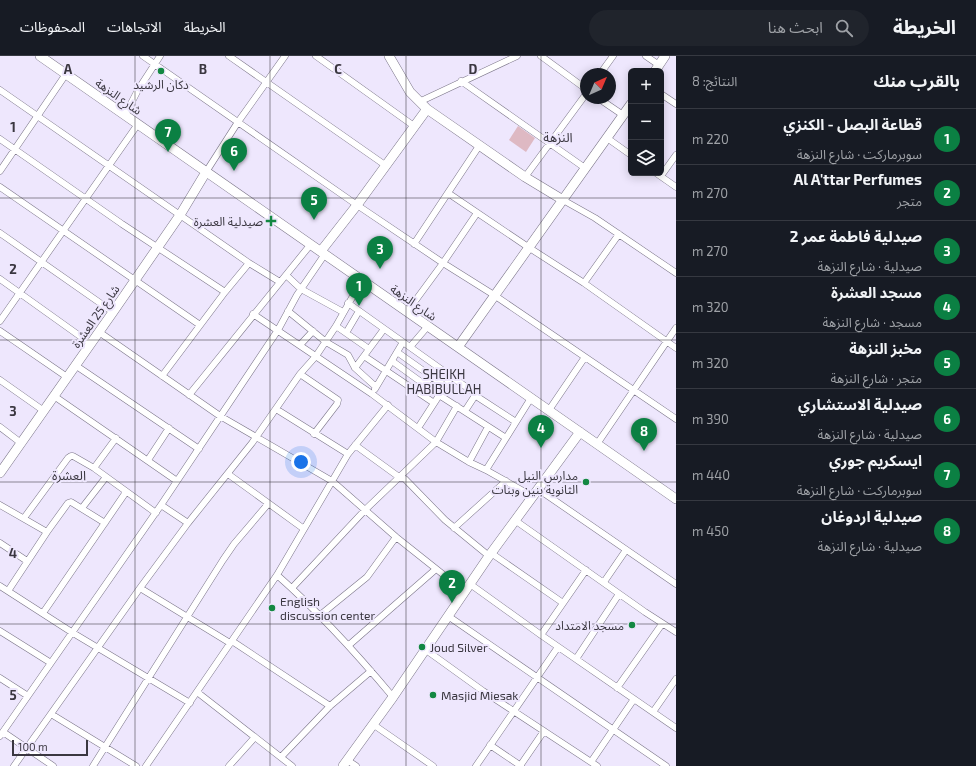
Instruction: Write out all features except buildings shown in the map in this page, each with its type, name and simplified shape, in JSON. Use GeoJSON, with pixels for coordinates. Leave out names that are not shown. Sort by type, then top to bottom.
{"type":"FeatureCollection","features":[{"type":"Feature","properties":{"kind":"street","name":"شارع النزهة"},"geometry":{"type":"LineString","coordinates":[[40,56],[676,499]]}},
{"type":"Feature","properties":{"kind":"street"},"geometry":{"type":"LineString","coordinates":[[143,56],[356,205],[494,295],[676,419]]}},
{"type":"Feature","properties":{"kind":"street"},"geometry":{"type":"LineString","coordinates":[[125,115],[138,90],[160,56]]}},
{"type":"Feature","properties":{"kind":"street"},"geometry":{"type":"LineString","coordinates":[[229,56],[385,165]]}},
{"type":"Feature","properties":{"kind":"street"},"geometry":{"type":"LineString","coordinates":[[206,172],[238,122],[285,56]]}},
{"type":"Feature","properties":{"kind":"street"},"geometry":{"type":"LineString","coordinates":[[316,56],[414,126]]}},
{"type":"Feature","properties":{"kind":"street"},"geometry":{"type":"LineString","coordinates":[[389,56],[402,81],[426,109],[525,177],[595,218],[676,273]]}},
{"type":"Feature","properties":{"kind":"street"},"geometry":{"type":"LineString","coordinates":[[541,56],[580,85]]}},
{"type":"Feature","properties":{"kind":"street"},"geometry":{"type":"LineString","coordinates":[[604,68],[613,56]]}},
{"type":"Feature","properties":{"kind":"street"},"geometry":{"type":"LineString","coordinates":[[646,56],[657,68],[665,56]]}},
{"type":"Feature","properties":{"kind":"street"},"geometry":{"type":"LineString","coordinates":[[419,102],[514,57]]}},
{"type":"Feature","properties":{"kind":"street"},"geometry":{"type":"LineString","coordinates":[[0,171],[66,74]]}},
{"type":"Feature","properties":{"kind":"street"},"geometry":{"type":"LineString","coordinates":[[461,81],[585,168]]}},
{"type":"Feature","properties":{"kind":"street"},"geometry":{"type":"LineString","coordinates":[[0,90],[249,263],[280,282]]}},
{"type":"Feature","properties":{"kind":"street"},"geometry":{"type":"LineString","coordinates":[[664,96],[676,104]]}},
{"type":"Feature","properties":{"kind":"street"},"geometry":{"type":"LineString","coordinates":[[525,177],[580,102]]}},
{"type":"Feature","properties":{"kind":"street"},"geometry":{"type":"LineString","coordinates":[[607,104],[623,115]]}},
{"type":"Feature","properties":{"kind":"street"},"geometry":{"type":"LineString","coordinates":[[458,347],[628,108]]}},
{"type":"Feature","properties":{"kind":"street"},"geometry":{"type":"LineString","coordinates":[[53,766],[27,748],[2,734],[199,449],[278,330],[323,253],[426,109]]}},
{"type":"Feature","properties":{"kind":"street"},"geometry":{"type":"LineString","coordinates":[[0,321],[138,124]]}},
{"type":"Feature","properties":{"kind":"street"},"geometry":{"type":"LineString","coordinates":[[607,138],[628,153]]}},
{"type":"Feature","properties":{"kind":"street"},"geometry":{"type":"LineString","coordinates":[[0,139],[225,292]]}},
{"type":"Feature","properties":{"kind":"street"},"geometry":{"type":"LineString","coordinates":[[414,244],[479,146]]}},
{"type":"Feature","properties":{"kind":"street"},"geometry":{"type":"LineString","coordinates":[[664,168],[676,155]]}},
{"type":"Feature","properties":{"kind":"street","name":"شارع 25 العشرة"},"geometry":{"type":"LineString","coordinates":[[0,473],[180,215],[206,172]]}},
{"type":"Feature","properties":{"kind":"street"},"geometry":{"type":"LineString","coordinates":[[660,176],[676,187]]}},
{"type":"Feature","properties":{"kind":"street"},"geometry":{"type":"LineString","coordinates":[[0,187],[200,325]]}},
{"type":"Feature","properties":{"kind":"street"},"geometry":{"type":"LineString","coordinates":[[448,193],[584,283],[676,348]]}},
{"type":"Feature","properties":{"kind":"street"},"geometry":{"type":"LineString","coordinates":[[407,312],[477,213]]}},
{"type":"Feature","properties":{"kind":"street"},"geometry":{"type":"LineString","coordinates":[[0,233],[113,312]]}},
{"type":"Feature","properties":{"kind":"street"},"geometry":{"type":"LineString","coordinates":[[584,283],[619,234]]}},
{"type":"Feature","properties":{"kind":"street"},"geometry":{"type":"LineString","coordinates":[[189,395],[311,244]]}},
{"type":"Feature","properties":{"kind":"street"},"geometry":{"type":"LineString","coordinates":[[162,376],[225,292],[249,263]]}},
{"type":"Feature","properties":{"kind":"street"},"geometry":{"type":"LineString","coordinates":[[286,275],[301,289],[343,312]]}},
{"type":"Feature","properties":{"kind":"street"},"geometry":{"type":"LineString","coordinates":[[0,279],[91,344]]}},
{"type":"Feature","properties":{"kind":"street"},"geometry":{"type":"LineString","coordinates":[[14,766],[140,588],[188,523],[256,437],[300,374],[316,356],[336,326],[362,280]]}},
{"type":"Feature","properties":{"kind":"street"},"geometry":{"type":"LineString","coordinates":[[348,303],[476,394],[476,396],[516,422]]}},
{"type":"Feature","properties":{"kind":"street"},"geometry":{"type":"LineString","coordinates":[[288,311],[326,342],[348,355],[355,368],[376,387]]}},
{"type":"Feature","properties":{"kind":"street"},"geometry":{"type":"LineString","coordinates":[[346,333],[359,311]]}},
{"type":"Feature","properties":{"kind":"street"},"geometry":{"type":"LineString","coordinates":[[253,314],[372,394],[436,442],[469,462],[506,481],[535,493],[626,550],[676,584]]}},
{"type":"Feature","properties":{"kind":"street"},"geometry":{"type":"LineString","coordinates":[[336,326],[369,348]]}},
{"type":"Feature","properties":{"kind":"street"},"geometry":{"type":"LineString","coordinates":[[410,347],[428,326]]}},
{"type":"Feature","properties":{"kind":"street"},"geometry":{"type":"LineString","coordinates":[[597,444],[676,328]]}},
{"type":"Feature","properties":{"kind":"street"},"geometry":{"type":"LineString","coordinates":[[355,368],[384,329]]}},
{"type":"Feature","properties":{"kind":"street"},"geometry":{"type":"LineString","coordinates":[[0,331],[67,377]]}},
{"type":"Feature","properties":{"kind":"street"},"geometry":{"type":"LineString","coordinates":[[300,345],[313,331]]}},
{"type":"Feature","properties":{"kind":"street"},"geometry":{"type":"LineString","coordinates":[[99,332],[220,416],[332,481],[396,537],[436,569],[576,658],[676,728]]}},
{"type":"Feature","properties":{"kind":"street"},"geometry":{"type":"LineString","coordinates":[[372,394],[403,342]]}},
{"type":"Feature","properties":{"kind":"street"},"geometry":{"type":"LineString","coordinates":[[397,352],[446,386]]}},
{"type":"Feature","properties":{"kind":"street"},"geometry":{"type":"LineString","coordinates":[[364,356],[434,403]]}},
{"type":"Feature","properties":{"kind":"street"},"geometry":{"type":"LineString","coordinates":[[549,410],[586,357]]}},
{"type":"Feature","properties":{"kind":"street"},"geometry":{"type":"LineString","coordinates":[[392,361],[439,395],[506,438]]}},
{"type":"Feature","properties":{"kind":"street"},"geometry":{"type":"LineString","coordinates":[[75,365],[199,449]]}},
{"type":"Feature","properties":{"kind":"street"},"geometry":{"type":"LineString","coordinates":[[419,393],[438,367]]}},
{"type":"Feature","properties":{"kind":"street"},"geometry":{"type":"LineString","coordinates":[[300,374],[338,400],[337,404],[314,434]]}},
{"type":"Feature","properties":{"kind":"street"},"geometry":{"type":"LineString","coordinates":[[418,428],[451,377]]}},
{"type":"Feature","properties":{"kind":"street"},"geometry":{"type":"LineString","coordinates":[[0,380],[44,411]]}},
{"type":"Feature","properties":{"kind":"street"},"geometry":{"type":"LineString","coordinates":[[54,396],[177,481]]}},
{"type":"Feature","properties":{"kind":"street"},"geometry":{"type":"LineString","coordinates":[[465,411],[476,396]]}},
{"type":"Feature","properties":{"kind":"street"},"geometry":{"type":"LineString","coordinates":[[486,470],[531,398]]}},
{"type":"Feature","properties":{"kind":"street"},"geometry":{"type":"LineString","coordinates":[[146,766],[277,575],[354,445],[388,406]]}},
{"type":"Feature","properties":{"kind":"street"},"geometry":{"type":"LineString","coordinates":[[292,588],[365,510],[436,442],[457,406]]}},
{"type":"Feature","properties":{"kind":"street"},"geometry":{"type":"LineString","coordinates":[[276,409],[348,454]]}},
{"type":"Feature","properties":{"kind":"street"},"geometry":{"type":"LineString","coordinates":[[469,462],[488,426]]}},
{"type":"Feature","properties":{"kind":"street"},"geometry":{"type":"LineString","coordinates":[[0,428],[22,443]]}},
{"type":"Feature","properties":{"kind":"street"},"geometry":{"type":"LineString","coordinates":[[148,460],[169,428]]}},
{"type":"Feature","properties":{"kind":"street"},"geometry":{"type":"LineString","coordinates":[[356,766],[345,763],[374,725],[490,555],[580,432]]}},
{"type":"Feature","properties":{"kind":"street"},"geometry":{"type":"LineString","coordinates":[[94,468],[116,438]]}},
{"type":"Feature","properties":{"kind":"street"},"geometry":{"type":"LineString","coordinates":[[354,445],[411,484],[444,520],[454,528],[490,555],[563,603]]}},
{"type":"Feature","properties":{"kind":"street"},"geometry":{"type":"LineString","coordinates":[[24,518],[71,456],[76,457],[94,468],[156,513]]}},
{"type":"Feature","properties":{"kind":"street"},"geometry":{"type":"LineString","coordinates":[[228,474],[304,529]]}},
{"type":"Feature","properties":{"kind":"street"},"geometry":{"type":"LineString","coordinates":[[82,508],[106,477]]}},
{"type":"Feature","properties":{"kind":"street"},"geometry":{"type":"LineString","coordinates":[[454,528],[506,481]]}},
{"type":"Feature","properties":{"kind":"street"},"geometry":{"type":"LineString","coordinates":[[43,613],[126,492]]}},
{"type":"Feature","properties":{"kind":"street"},"geometry":{"type":"LineString","coordinates":[[8,591],[47,532],[68,504],[71,502],[105,523]]}},
{"type":"Feature","properties":{"kind":"street"},"geometry":{"type":"LineString","coordinates":[[93,766],[148,677],[232,548],[268,504]]}},
{"type":"Feature","properties":{"kind":"street"},"geometry":{"type":"LineString","coordinates":[[0,505],[47,532]]}},
{"type":"Feature","properties":{"kind":"street"},"geometry":{"type":"LineString","coordinates":[[161,505],[188,523]]}},
{"type":"Feature","properties":{"kind":"street"},"geometry":{"type":"LineString","coordinates":[[516,521],[662,624],[676,632]]}},
{"type":"Feature","properties":{"kind":"street"},"geometry":{"type":"LineString","coordinates":[[320,616],[367,576],[396,537]]}},
{"type":"Feature","properties":{"kind":"street"},"geometry":{"type":"LineString","coordinates":[[0,543],[27,561]]}},
{"type":"Feature","properties":{"kind":"street"},"geometry":{"type":"LineString","coordinates":[[604,582],[626,550]]}},
{"type":"Feature","properties":{"kind":"street"},"geometry":{"type":"LineString","coordinates":[[349,645],[436,569]]}},
{"type":"Feature","properties":{"kind":"street"},"geometry":{"type":"LineString","coordinates":[[541,635],[586,570]]}},
{"type":"Feature","properties":{"kind":"street"},"geometry":{"type":"LineString","coordinates":[[277,575],[349,645],[393,697]]}},
{"type":"Feature","properties":{"kind":"street"},"geometry":{"type":"LineString","coordinates":[[0,586],[97,648],[190,702]]}},
{"type":"Feature","properties":{"kind":"street"},"geometry":{"type":"LineString","coordinates":[[140,588],[231,642],[330,706]]}},
{"type":"Feature","properties":{"kind":"street"},"geometry":{"type":"LineString","coordinates":[[576,658],[619,594]]}},
{"type":"Feature","properties":{"kind":"street"},"geometry":{"type":"LineString","coordinates":[[448,616],[666,766]]}},
{"type":"Feature","properties":{"kind":"street"},"geometry":{"type":"LineString","coordinates":[[617,688],[662,624]]}},
{"type":"Feature","properties":{"kind":"street"},"geometry":{"type":"LineString","coordinates":[[0,631],[51,663]]}},
{"type":"Feature","properties":{"kind":"street"},"geometry":{"type":"LineString","coordinates":[[476,766],[558,647]]}},
{"type":"Feature","properties":{"kind":"street"},"geometry":{"type":"LineString","coordinates":[[426,650],[514,712],[594,764],[613,730],[634,699]]}},
{"type":"Feature","properties":{"kind":"street"},"geometry":{"type":"LineString","coordinates":[[281,757],[330,706],[371,671]]}},
{"type":"Feature","properties":{"kind":"street"},"geometry":{"type":"LineString","coordinates":[[0,678],[28,696]]}},
{"type":"Feature","properties":{"kind":"street"},"geometry":{"type":"LineString","coordinates":[[654,712],[675,682]]}},
{"type":"Feature","properties":{"kind":"street"},"geometry":{"type":"LineString","coordinates":[[197,692],[292,766]]}},
{"type":"Feature","properties":{"kind":"street"},"geometry":{"type":"LineString","coordinates":[[51,714],[136,766]]}},
{"type":"Feature","properties":{"kind":"street"},"geometry":{"type":"LineString","coordinates":[[374,725],[433,766]]}},
{"type":"Feature","properties":{"kind":"street"},"geometry":{"type":"LineString","coordinates":[[490,746],[521,766],[544,731]]}},
{"type":"Feature","properties":{"kind":"street"},"geometry":{"type":"LineString","coordinates":[[232,765],[255,738]]}},
{"type":"Feature","properties":{"kind":"shaded area"},"geometry":{"type":"Polygon","coordinates":[[[518,126],[535,138],[526,152],[509,140],[518,126]]]}},
{"type":"Feature","properties":{"kind":"place","name":"دكان الرشيد"},"geometry":{"type":"Point","coordinates":[161,71]}},
{"type":"Feature","properties":{"kind":"place","name":"ايسكريم جوري"},"geometry":{"type":"Point","coordinates":[168,152]}},
{"type":"Feature","properties":{"kind":"place","name":"صيدلية الاستشاري"},"geometry":{"type":"Point","coordinates":[234,171]}},
{"type":"Feature","properties":{"kind":"place","name":"مخبز النزهة"},"geometry":{"type":"Point","coordinates":[314,220]}},
{"type":"Feature","properties":{"kind":"place","name":"صيدلية العشرة"},"geometry":{"type":"Point","coordinates":[271,221]}},
{"type":"Feature","properties":{"kind":"place","name":"صيدلية فاطمة عمر 2"},"geometry":{"type":"Point","coordinates":[380,269]}},
{"type":"Feature","properties":{"kind":"place","name":"قطاعة البصل - الكنزي"},"geometry":{"type":"Point","coordinates":[359,306]}},
{"type":"Feature","properties":{"kind":"place","name":"مسجد العشرة"},"geometry":{"type":"Point","coordinates":[541,448]}},
{"type":"Feature","properties":{"kind":"place","name":"صيدلية اردوغان"},"geometry":{"type":"Point","coordinates":[644,451]}},
{"type":"Feature","properties":{"kind":"place","name":"مدارس النيل الثانوية بنين وبنات"},"geometry":{"type":"Point","coordinates":[586,482]}},
{"type":"Feature","properties":{"kind":"place","name":"Al A'ttar Perfumes"},"geometry":{"type":"Point","coordinates":[452,603]}},
{"type":"Feature","properties":{"kind":"place","name":"English discussion center"},"geometry":{"type":"Point","coordinates":[272,608]}},
{"type":"Feature","properties":{"kind":"place","name":"مسجد الامتداد"},"geometry":{"type":"Point","coordinates":[632,625]}},
{"type":"Feature","properties":{"kind":"place","name":"Joud Silver"},"geometry":{"type":"Point","coordinates":[422,647]}},
{"type":"Feature","properties":{"kind":"place","name":"Masjid Miesak"},"geometry":{"type":"Point","coordinates":[433,695]}},
{"type":"Feature","properties":{"kind":"district","name":"النزهة"},"geometry":{"type":"Point","coordinates":[558,137]}},
{"type":"Feature","properties":{"kind":"district","name":"SHEIKH HABIBULLAH"},"geometry":{"type":"Point","coordinates":[444,382]}},
{"type":"Feature","properties":{"kind":"district","name":"العشرة"},"geometry":{"type":"Point","coordinates":[69,475]}}]}
